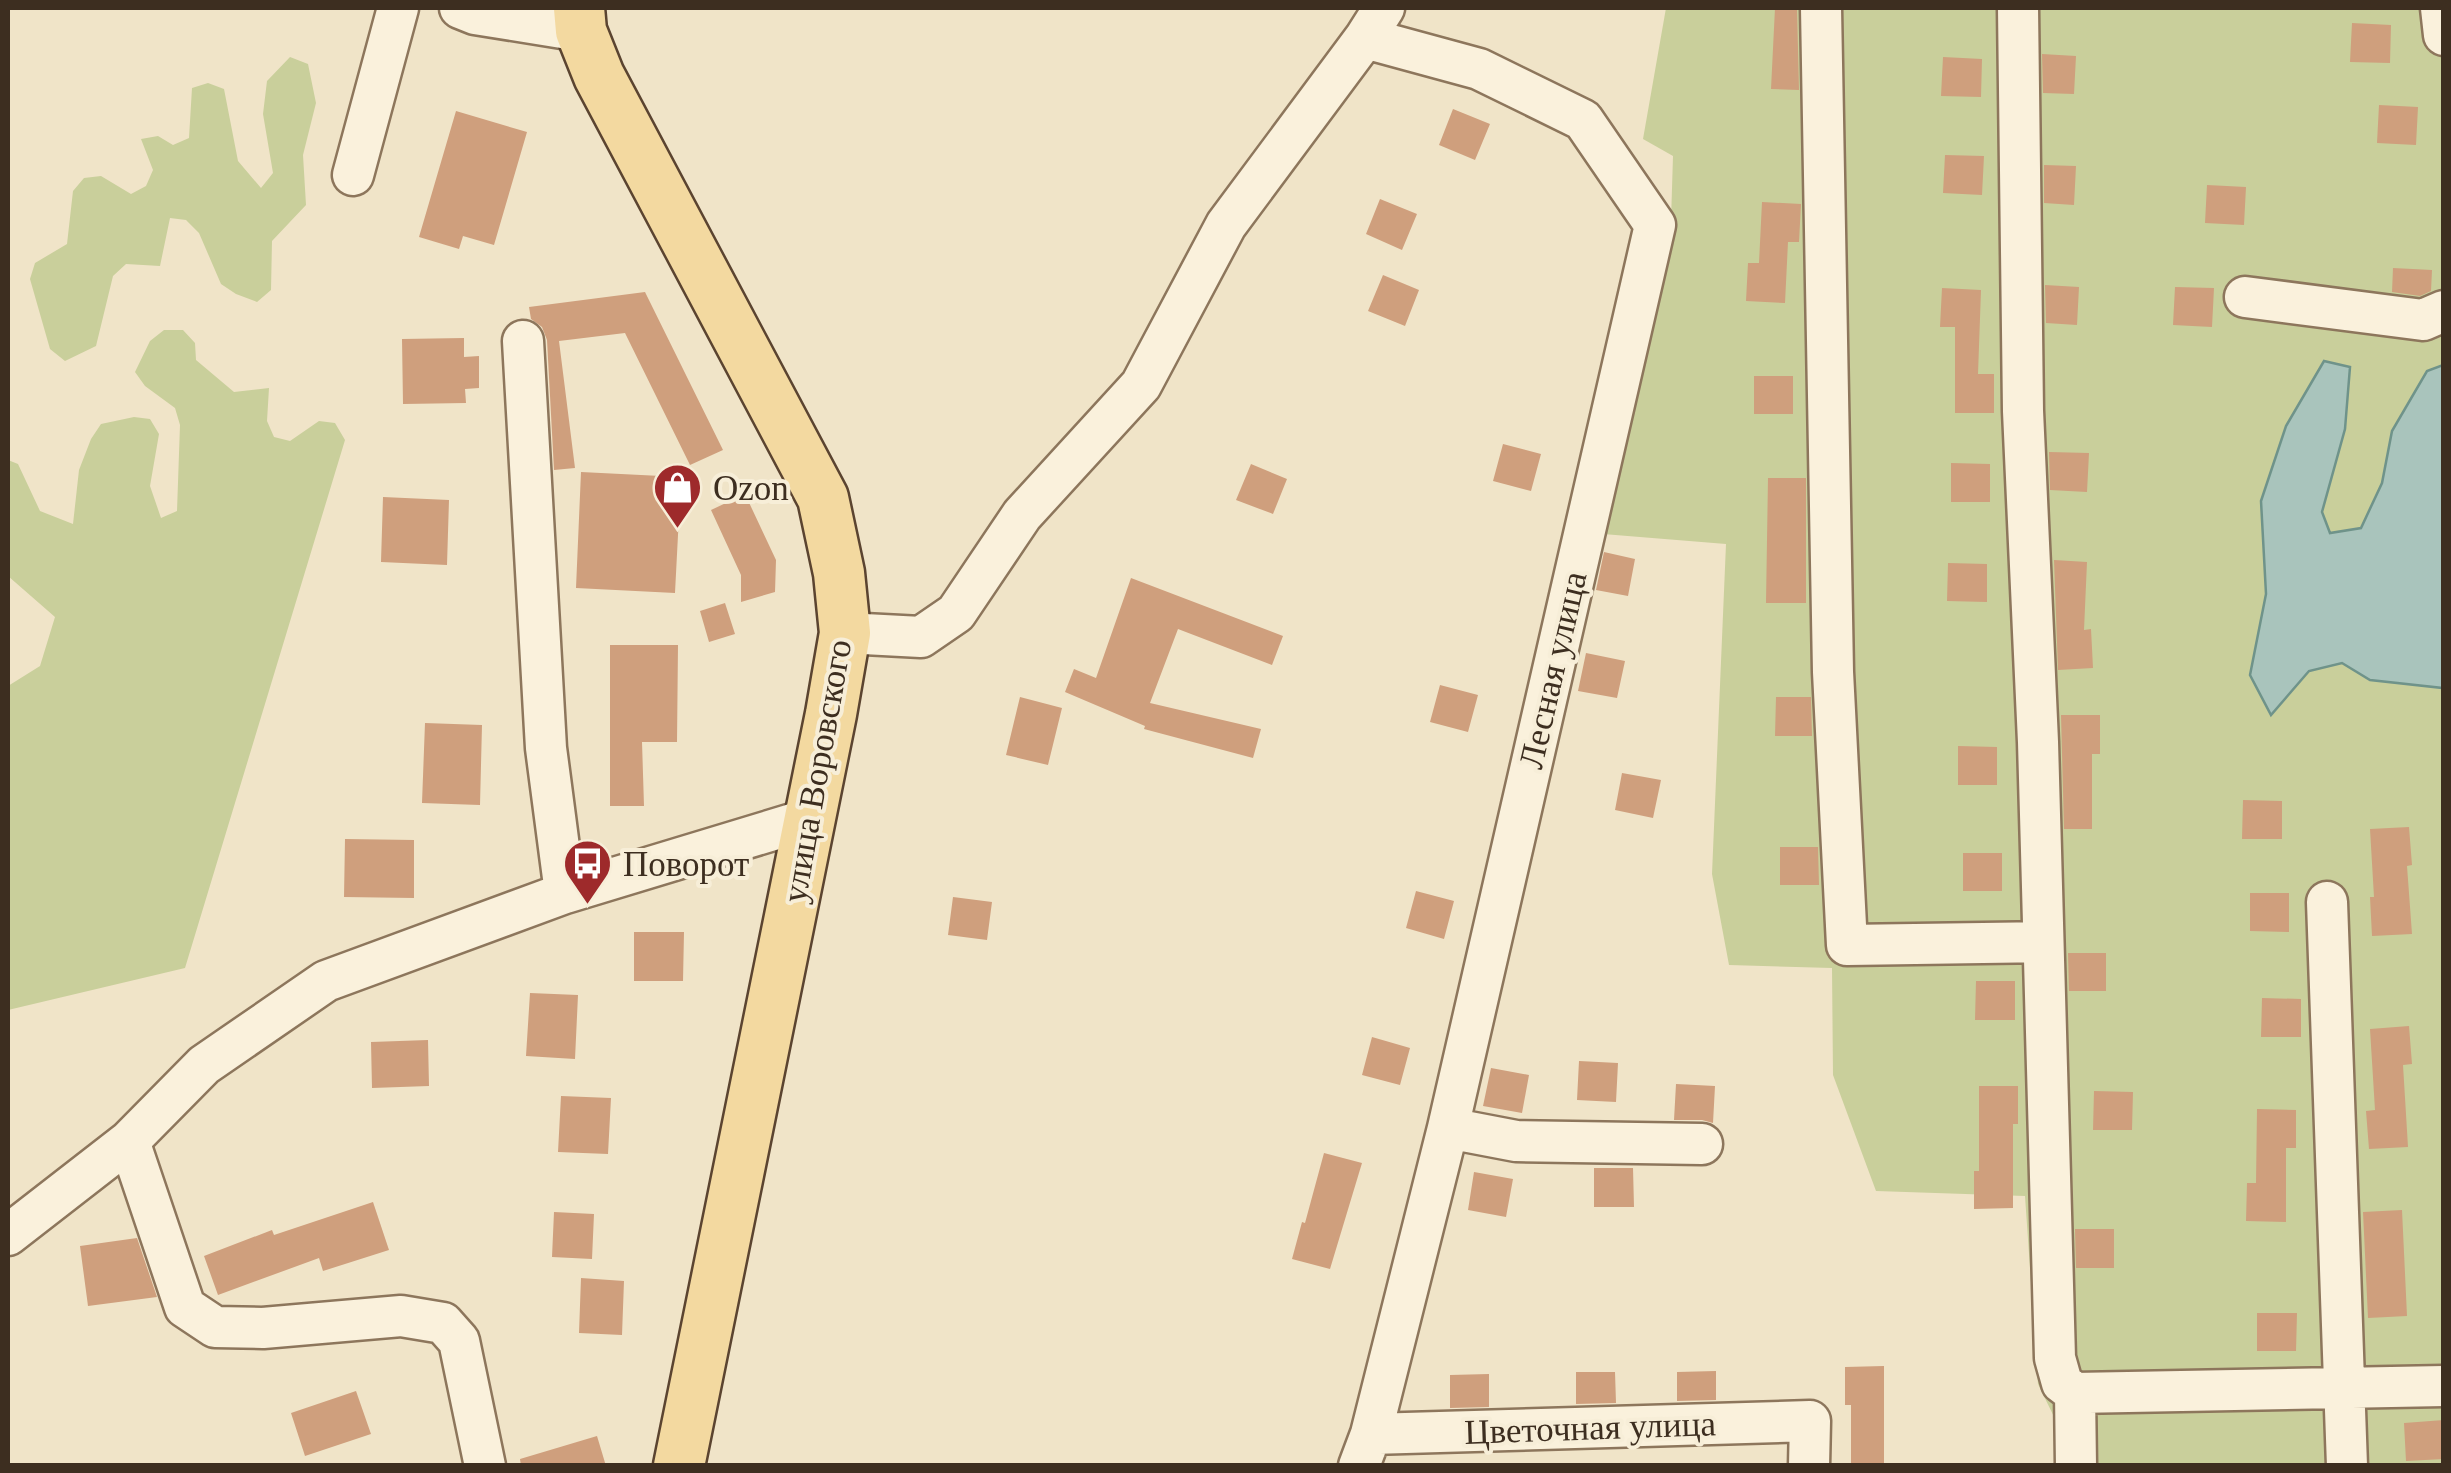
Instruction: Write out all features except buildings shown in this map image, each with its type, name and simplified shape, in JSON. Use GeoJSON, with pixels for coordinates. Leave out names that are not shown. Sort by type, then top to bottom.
{"type":"FeatureCollection","features":[{"type":"Feature","properties":{"kind":"main road","name":"улица Воровского"},"geometry":{"type":"LineString","coordinates":[[580,19],[599,76],[626,130],[823,498],[840,573],[845,634],[679,1466]]}},
{"type":"Feature","properties":{"kind":"street"},"geometry":{"type":"LineString","coordinates":[[353,175],[398,8]]}},
{"type":"Feature","properties":{"kind":"street"},"geometry":{"type":"LineString","coordinates":[[460,8],[475,14],[580,19]]}},
{"type":"Feature","properties":{"kind":"street"},"geometry":{"type":"LineString","coordinates":[[1821,8],[1833,672],[1848,945],[2043,942]]}},
{"type":"Feature","properties":{"kind":"street"},"geometry":{"type":"LineString","coordinates":[[2018,8],[2023,411],[2038,742],[2055,1358],[2062,1383],[2075,1393],[2444,1386]]}},
{"type":"Feature","properties":{"kind":"street"},"geometry":{"type":"LineString","coordinates":[[2441,8],[2444,35]]}},
{"type":"Feature","properties":{"kind":"street"},"geometry":{"type":"LineString","coordinates":[[845,634],[921,637],[956,613],[1022,515],[1141,385],[1226,225],[1374,23]]}},
{"type":"Feature","properties":{"kind":"street","name":"Лесная улица"},"geometry":{"type":"LineString","coordinates":[[1365,1450],[1448,1128],[1655,225],[1583,120],[1374,23]]}},
{"type":"Feature","properties":{"kind":"street"},"geometry":{"type":"LineString","coordinates":[[2245,298],[2423,320],[2444,310]]}},
{"type":"Feature","properties":{"kind":"street"},"geometry":{"type":"LineString","coordinates":[[523,341],[546,748],[565,893]]}},
{"type":"Feature","properties":{"kind":"street"},"geometry":{"type":"LineString","coordinates":[[8,1235],[129,1141],[204,1066],[326,981],[565,893],[810,819]]}},
{"type":"Feature","properties":{"kind":"street"},"geometry":{"type":"LineString","coordinates":[[2328,902],[2347,1466]]}},
{"type":"Feature","properties":{"kind":"street"},"geometry":{"type":"LineString","coordinates":[[1448,1128],[1516,1141],[1702,1144]]}},
{"type":"Feature","properties":{"kind":"street"},"geometry":{"type":"LineString","coordinates":[[129,1141],[186,1307],[216,1326],[263,1328],[401,1316],[442,1323],[460,1341],[486,1466]]}},
{"type":"Feature","properties":{"kind":"street"},"geometry":{"type":"LineString","coordinates":[[2075,1393],[2076,1466]]}},
{"type":"Feature","properties":{"kind":"street","name":"Цветочная улица"},"geometry":{"type":"LineString","coordinates":[[1365,1450],[1810,1422],[1809,1466]]}},
{"type":"Feature","properties":{"kind":"green space"},"geometry":{"type":"Polygon","coordinates":[[[1666,8],[2443,8],[2443,1465],[2062,1465],[2059,1427],[2038,1384],[2025,1196],[1876,1191],[1833,1075],[1832,968],[1729,965],[1712,874],[1726,544],[1603,534],[1670,253],[1673,156],[1643,139],[1666,8]]]}},
{"type":"Feature","properties":{"kind":"green space"},"geometry":{"type":"Polygon","coordinates":[[[290,57],[308,64],[316,103],[303,155],[306,205],[272,241],[271,290],[257,302],[221,284],[199,233],[186,220],[170,218],[160,266],[126,264],[113,276],[96,346],[65,361],[50,349],[30,279],[35,263],[67,244],[73,191],[84,178],[101,176],[131,194],[146,186],[153,170],[141,139],[158,136],[173,145],[189,138],[192,88],[208,83],[224,89],[238,161],[261,188],[273,173],[263,114],[267,81],[290,57]]]}},
{"type":"Feature","properties":{"kind":"green space"},"geometry":{"type":"Polygon","coordinates":[[[164,330],[183,330],[195,343],[196,360],[234,392],[269,388],[267,421],[274,437],[290,441],[319,421],[335,423],[345,440],[185,968],[8,1010],[8,686],[40,666],[55,617],[8,576],[8,460],[18,464],[40,511],[73,524],[79,470],[101,424],[134,417],[150,419],[159,434],[150,486],[161,518],[177,511],[180,425],[175,408],[145,386],[135,372],[150,341],[164,330]]]}},
{"type":"Feature","properties":{"kind":"water"},"geometry":{"type":"Polygon","coordinates":[[[2324,361],[2350,367],[2345,429],[2322,512],[2330,533],[2361,528],[2382,483],[2392,431],[2427,371],[2443,365],[2443,688],[2370,680],[2342,663],[2309,671],[2271,715],[2250,675],[2266,594],[2261,501],[2286,426],[2324,361]]]}},
{"type":"Feature","properties":{"kind":"place","name":"Ozon"},"geometry":{"type":"Point","coordinates":[678,530]}},
{"type":"Feature","properties":{"kind":"place","name":"Поворот"},"geometry":{"type":"Point","coordinates":[588,906]}}]}
